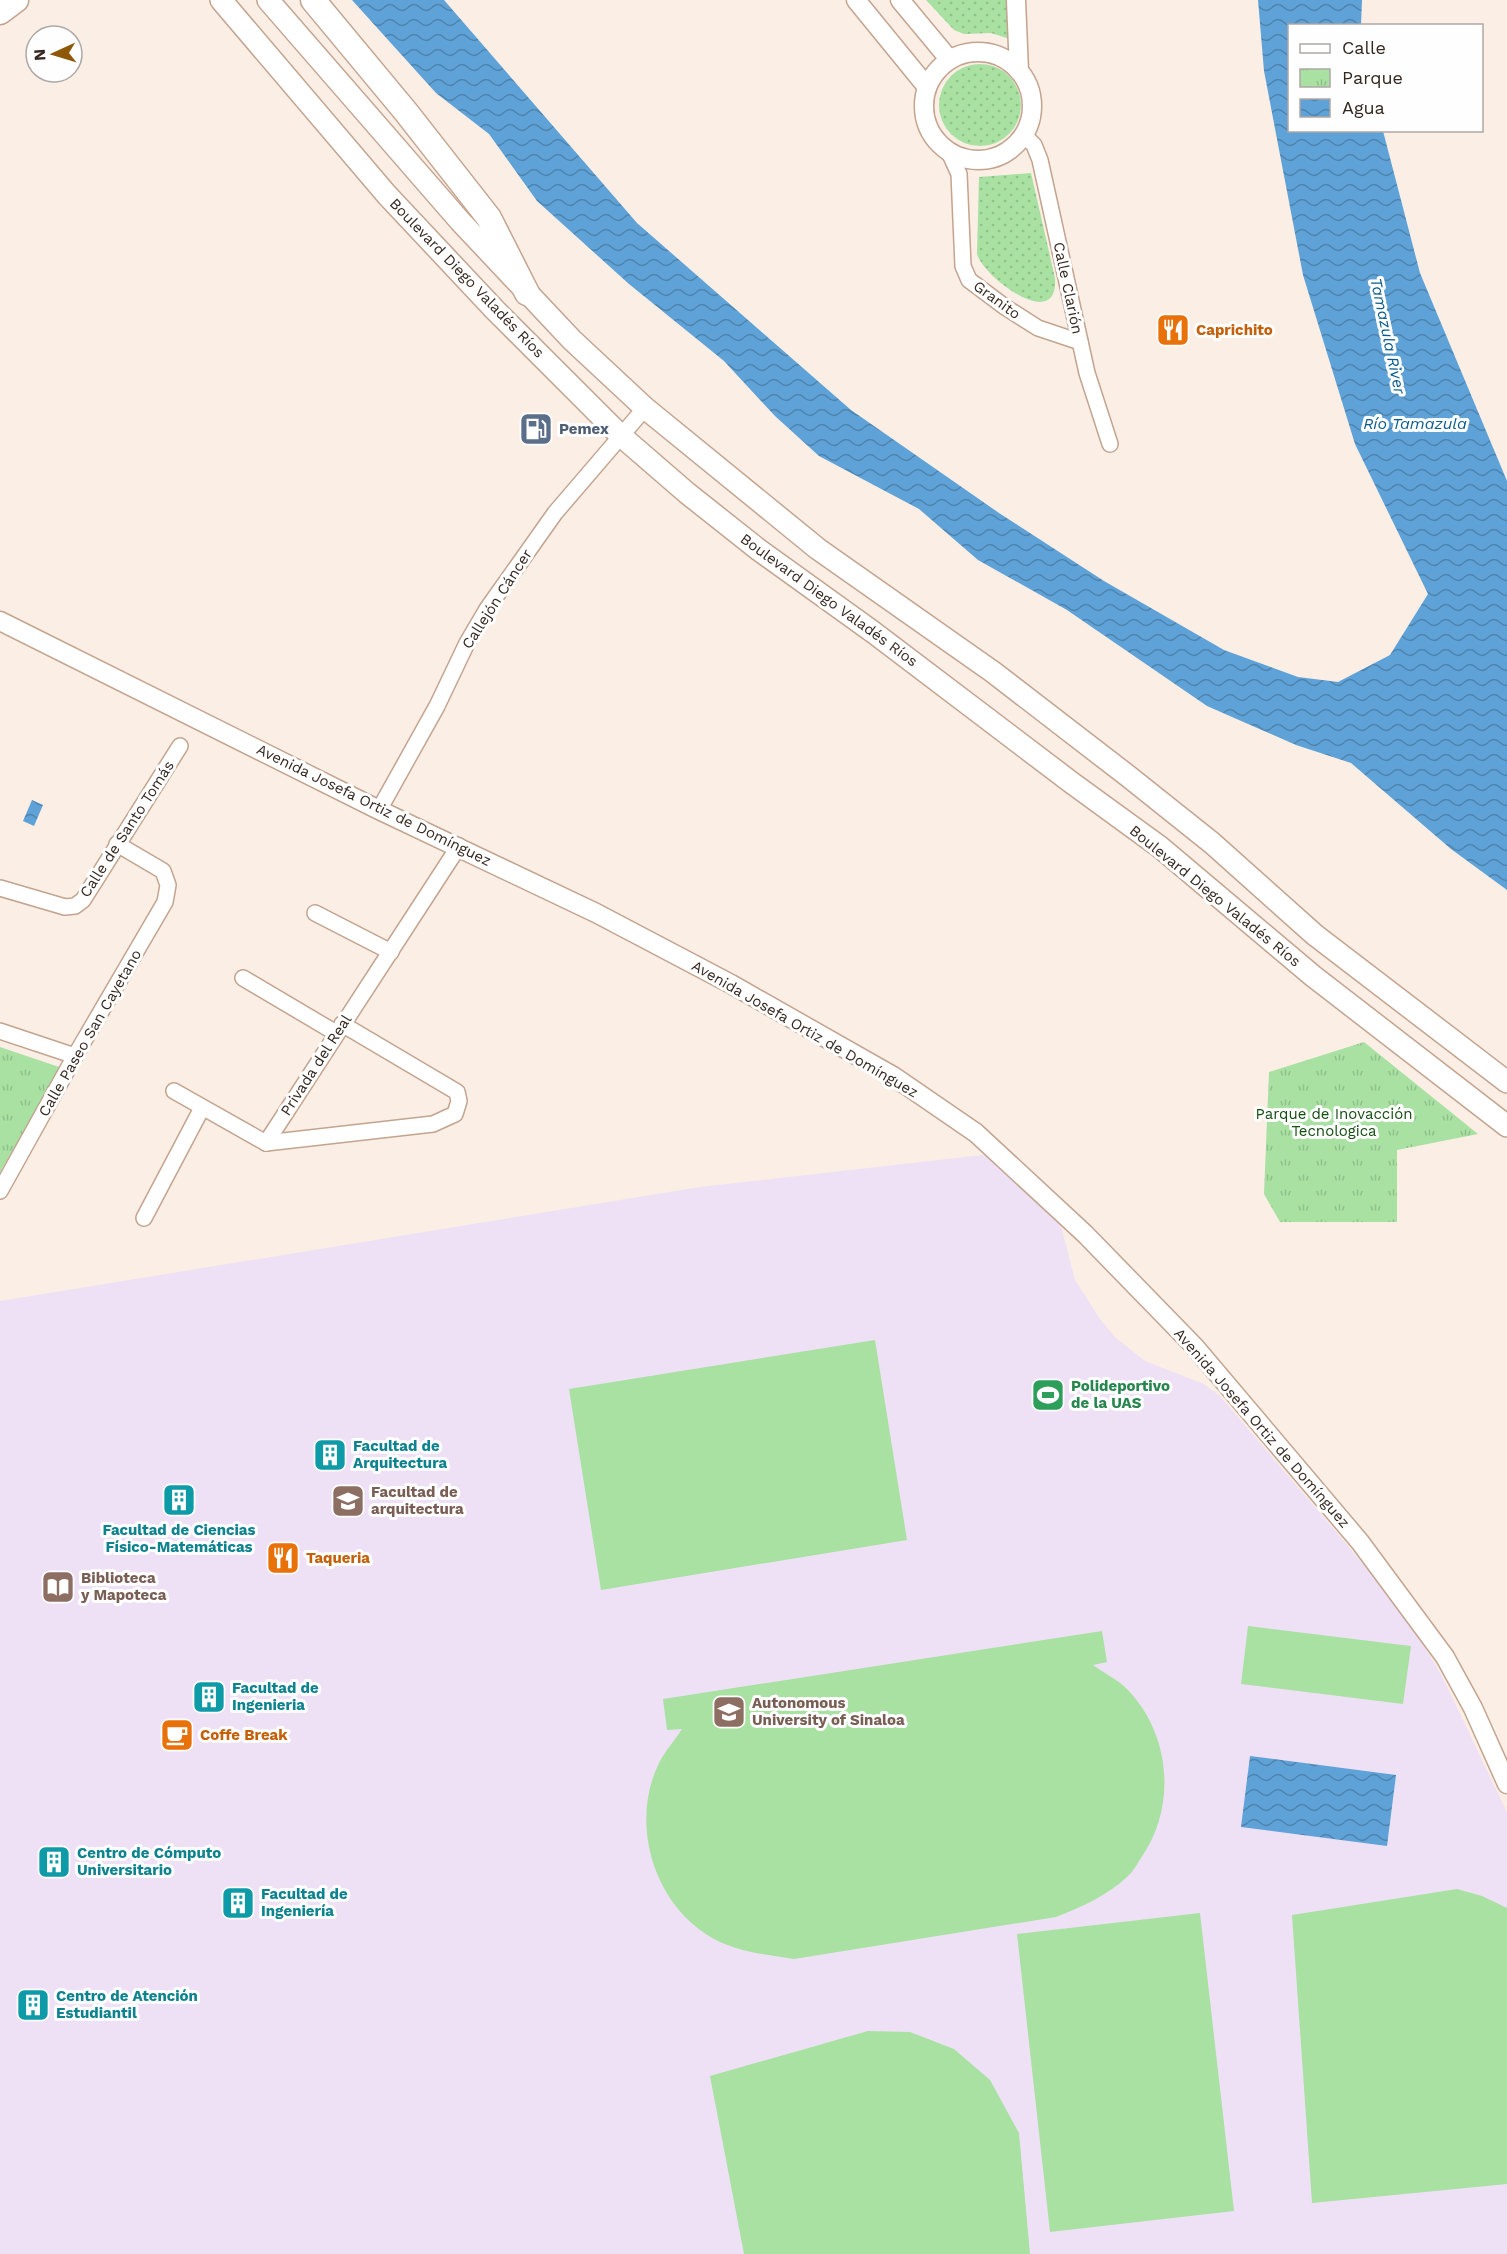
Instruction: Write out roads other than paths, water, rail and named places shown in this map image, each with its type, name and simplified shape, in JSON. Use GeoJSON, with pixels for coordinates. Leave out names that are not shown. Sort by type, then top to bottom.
{"type":"FeatureCollection","features":[{"type":"Feature","properties":{"kind":"main road"},"geometry":{"type":"LineString","coordinates":[[0,12],[16,0]]}},
{"type":"Feature","properties":{"kind":"main road","name":"Boulevard Diego Valadés Ríos"},"geometry":{"type":"LineString","coordinates":[[221,0],[387,195],[495,310],[620,435],[687,493],[759,550],[873,632],[1160,847],[1304,969],[1507,1126]]}},
{"type":"Feature","properties":{"kind":"main road"},"geometry":{"type":"LineString","coordinates":[[268,0],[460,221],[572,340],[645,408],[818,549],[993,672],[1128,776],[1212,843],[1315,935],[1507,1082]]}},
{"type":"Feature","properties":{"kind":"main road"},"geometry":{"type":"LineString","coordinates":[[313,0],[406,112],[489,218],[527,293]]}},
{"type":"Feature","properties":{"kind":"street"},"geometry":{"type":"LineString","coordinates":[[856,0],[927,87]]}},
{"type":"Feature","properties":{"kind":"street"},"geometry":{"type":"LineString","coordinates":[[900,0],[949,59]]}},
{"type":"Feature","properties":{"kind":"street"},"geometry":{"type":"LineString","coordinates":[[1016,0],[1019,71]]}},
{"type":"Feature","properties":{"kind":"street"},"geometry":{"type":"LineString","coordinates":[[974,52],[991,53],[1006,60],[1019,71],[1028,86],[1032,102],[1030,119],[1024,135],[1012,148],[998,157],[981,161],[960,158],[936,141],[927,127],[924,110],[927,87],[936,72],[949,59],[974,52]]}},
{"type":"Feature","properties":{"kind":"street","name":"Calle Clarión"},"geometry":{"type":"LineString","coordinates":[[1024,135],[1035,146],[1040,160],[1087,373],[1110,444]]}},
{"type":"Feature","properties":{"kind":"street","name":"Granito"},"geometry":{"type":"LineString","coordinates":[[949,152],[959,174],[963,266],[969,280],[981,291],[1038,328],[1080,342]]}},
{"type":"Feature","properties":{"kind":"street","name":"Callejón Cáncer"},"geometry":{"type":"LineString","coordinates":[[379,810],[437,706],[467,643],[487,609],[555,513],[645,408]]}},
{"type":"Feature","properties":{"kind":"street","name":"Avenida Josefa Ortiz de Domínguez"},"geometry":{"type":"LineString","coordinates":[[0,621],[379,810],[596,913],[731,984],[894,1076],[976,1133],[1085,1234],[1195,1347],[1360,1542],[1445,1657],[1473,1708],[1507,1784]]}},
{"type":"Feature","properties":{"kind":"street","name":"Calle de Santo Tomás"},"geometry":{"type":"LineString","coordinates":[[0,888],[65,907],[75,906],[83,900],[180,746]]}},
{"type":"Feature","properties":{"kind":"street","name":"Calle Paseo San Cayetano"},"geometry":{"type":"LineString","coordinates":[[0,1191],[75,1056],[165,902],[168,885],[163,871],[117,844]]}},
{"type":"Feature","properties":{"kind":"street","name":"Privada del Real"},"geometry":{"type":"LineString","coordinates":[[266,1143],[459,846]]}},
{"type":"Feature","properties":{"kind":"street"},"geometry":{"type":"LineString","coordinates":[[315,913],[391,952]]}},
{"type":"Feature","properties":{"kind":"street"},"geometry":{"type":"LineString","coordinates":[[243,978],[339,1028]]}},
{"type":"Feature","properties":{"kind":"street","name":"Privada del Real"},"geometry":{"type":"LineString","coordinates":[[266,1143],[434,1124],[454,1114],[459,1101],[457,1092],[339,1028]]}},
{"type":"Feature","properties":{"kind":"street"},"geometry":{"type":"LineString","coordinates":[[0,1031],[75,1056]]}},
{"type":"Feature","properties":{"kind":"street"},"geometry":{"type":"LineString","coordinates":[[174,1091],[266,1143]]}},
{"type":"Feature","properties":{"kind":"street"},"geometry":{"type":"LineString","coordinates":[[144,1218],[202,1108]]}},
{"type":"Feature","properties":{"kind":"water"},"geometry":{"type":"Polygon","coordinates":[[[352,0],[444,0],[637,223],[851,410],[999,513],[1104,581],[1224,650],[1298,677],[1338,682],[1390,655],[1428,594],[1355,444],[1303,275],[1264,71],[1258,0],[1362,0],[1361,24],[1288,24],[1288,132],[1383,132],[1420,273],[1507,481],[1507,890],[1451,849],[1351,763],[1296,745],[1207,706],[1067,610],[978,560],[919,509],[819,456],[775,416],[724,361],[629,284],[537,201],[489,134],[436,93],[352,0]]]}},
{"type":"Feature","properties":{"kind":"water"},"geometry":{"type":"Polygon","coordinates":[[[32,800],[43,805],[34,826],[23,821],[32,800]]]}},
{"type":"Feature","properties":{"kind":"water"},"geometry":{"type":"Polygon","coordinates":[[[1250,1756],[1396,1775],[1387,1846],[1241,1827],[1250,1756]]]}},
{"type":"Feature","properties":{"kind":"place","name":"Caprichito"},"geometry":{"type":"Point","coordinates":[1173,330]}},
{"type":"Feature","properties":{"kind":"place","name":"Pemex"},"geometry":{"type":"Point","coordinates":[536,429]}},
{"type":"Feature","properties":{"kind":"place","name":"Polideportivo de la UAS"},"geometry":{"type":"Point","coordinates":[1048,1395]}},
{"type":"Feature","properties":{"kind":"place","name":"Facultad de Arquitectura"},"geometry":{"type":"Point","coordinates":[330,1455]}},
{"type":"Feature","properties":{"kind":"place","name":"Facultad de Ciencias Físico-Matemáticas"},"geometry":{"type":"Point","coordinates":[179,1500]}},
{"type":"Feature","properties":{"kind":"place","name":"Facultad de arquitectura"},"geometry":{"type":"Point","coordinates":[348,1501]}},
{"type":"Feature","properties":{"kind":"place","name":"Taqueria"},"geometry":{"type":"Point","coordinates":[283,1558]}},
{"type":"Feature","properties":{"kind":"place","name":"Biblioteca y Mapoteca"},"geometry":{"type":"Point","coordinates":[58,1587]}},
{"type":"Feature","properties":{"kind":"place","name":"Facultad de Ingenieria"},"geometry":{"type":"Point","coordinates":[209,1697]}},
{"type":"Feature","properties":{"kind":"place","name":"Autonomous University of Sinaloa"},"geometry":{"type":"Point","coordinates":[729,1712]}},
{"type":"Feature","properties":{"kind":"place","name":"Coffe Break"},"geometry":{"type":"Point","coordinates":[177,1735]}},
{"type":"Feature","properties":{"kind":"place","name":"Centro de Cómputo Universitario"},"geometry":{"type":"Point","coordinates":[54,1862]}},
{"type":"Feature","properties":{"kind":"place","name":"Facultad de Ingeniería"},"geometry":{"type":"Point","coordinates":[238,1903]}},
{"type":"Feature","properties":{"kind":"place","name":"Centro de Atención Estudiantil"},"geometry":{"type":"Point","coordinates":[33,2005]}},
{"type":"Feature","properties":{"kind":"water label","name":"Tamazula River"},"geometry":{"type":"Point","coordinates":[1388,336]}},
{"type":"Feature","properties":{"kind":"water label","name":"Río Tamazula"},"geometry":{"type":"Point","coordinates":[1415,423]}},
{"type":"Feature","properties":{"kind":"park label","name":"Parque de Inovacción Tecnologica"},"geometry":{"type":"Point","coordinates":[1334,1122]}}]}
